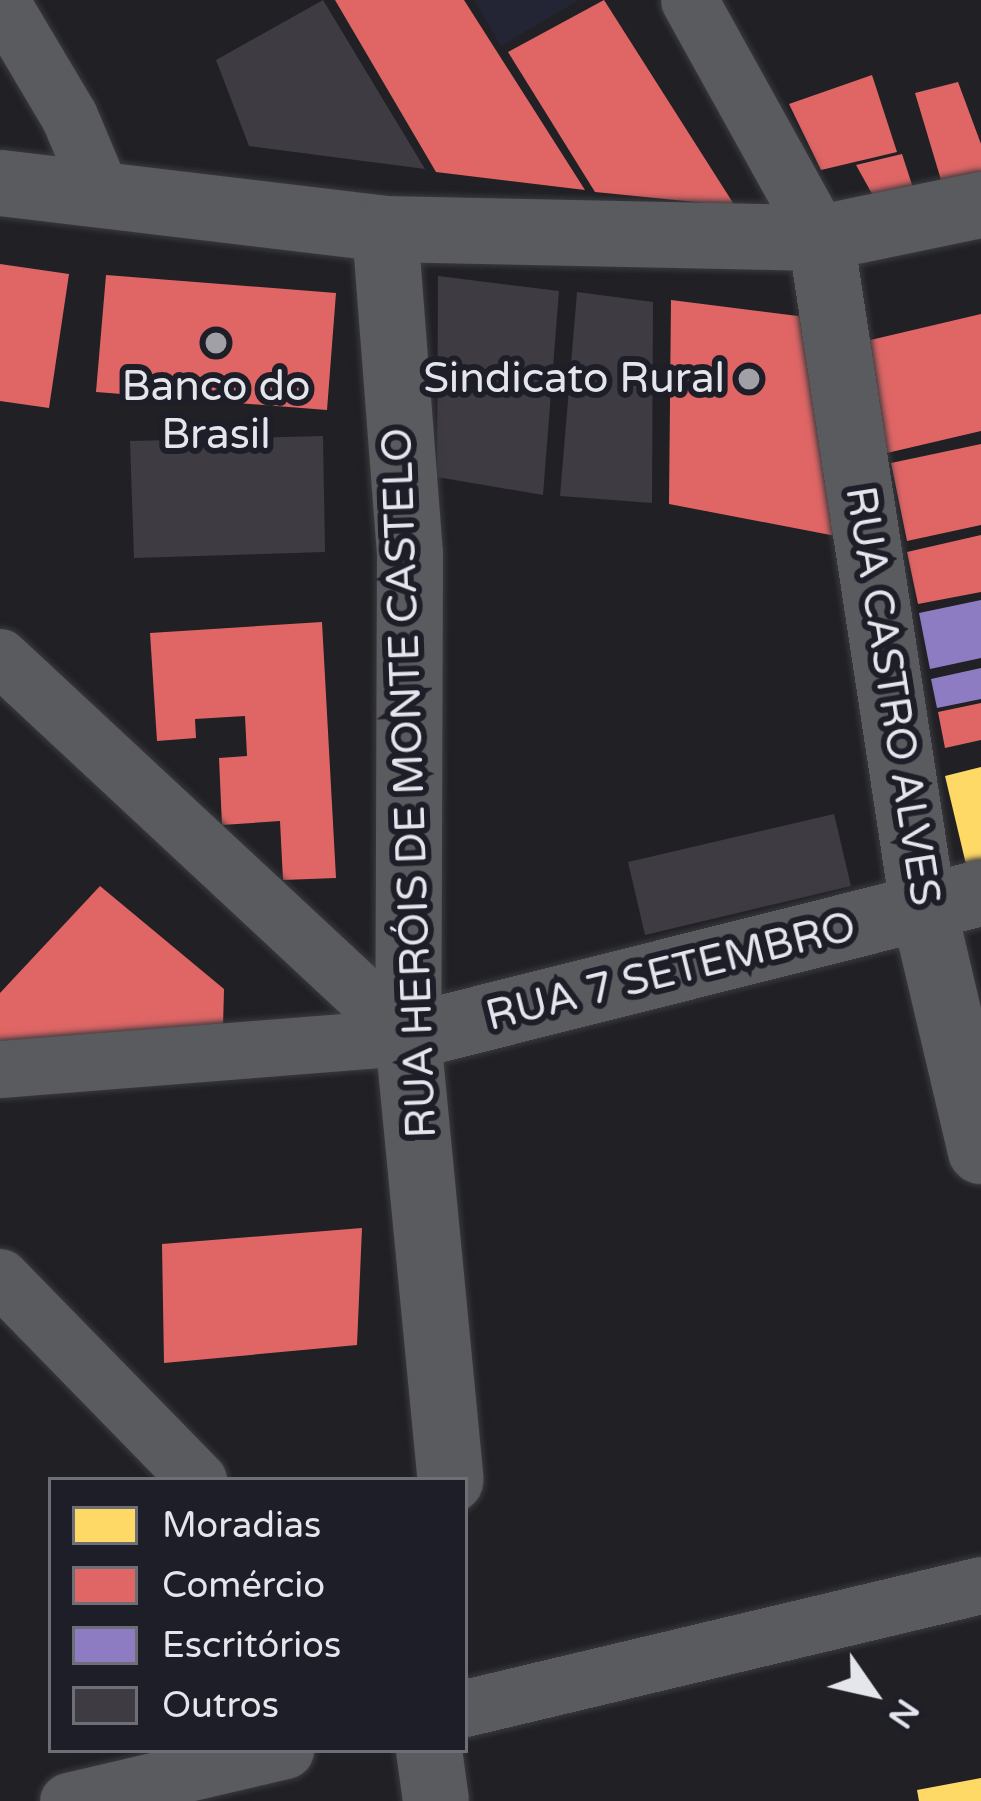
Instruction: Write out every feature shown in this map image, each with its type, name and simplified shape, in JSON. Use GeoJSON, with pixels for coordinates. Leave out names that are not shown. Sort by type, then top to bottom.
{"type":"FeatureCollection","features":[{"type":"Feature","properties":{"kind":"main road"},"geometry":{"type":"LineString","coordinates":[[0,183],[385,229],[821,238],[981,205]]}},
{"type":"Feature","properties":{"kind":"main road","name":"RUA HERÓIS DE MONTE CASTELO"},"geometry":{"type":"LineString","coordinates":[[385,229],[410,553],[408,1037],[451,1477]]}},
{"type":"Feature","properties":{"kind":"main road","name":"RUA CASTRO ALVES"},"geometry":{"type":"LineString","coordinates":[[821,238],[952,900],[981,1151]]}},
{"type":"Feature","properties":{"kind":"main road","name":"RUA 7 SETEMBRO"},"geometry":{"type":"LineString","coordinates":[[408,1037],[712,966],[952,900]]}},
{"type":"Feature","properties":{"kind":"main road"},"geometry":{"type":"LineString","coordinates":[[429,1753],[436,1801]]}},
{"type":"Feature","properties":{"kind":"street"},"geometry":{"type":"LineString","coordinates":[[0,0],[69,116],[101,193]]}},
{"type":"Feature","properties":{"kind":"street"},"geometry":{"type":"LineString","coordinates":[[688,0],[821,238]]}},
{"type":"Feature","properties":{"kind":"street"},"geometry":{"type":"LineString","coordinates":[[0,658],[408,1037]]}},
{"type":"Feature","properties":{"kind":"street","name":"RUA 7 SETEMBRO"},"geometry":{"type":"LineString","coordinates":[[0,1069],[408,1037]]}},
{"type":"Feature","properties":{"kind":"street"},"geometry":{"type":"LineString","coordinates":[[0,1277],[195,1477]]}},
{"type":"Feature","properties":{"kind":"street"},"geometry":{"type":"LineString","coordinates":[[468,1707],[981,1585]]}},
{"type":"Feature","properties":{"kind":"street"},"geometry":{"type":"LineString","coordinates":[[68,1801],[272,1753]]}},
{"type":"Feature","properties":{"kind":"shaded area"},"geometry":{"type":"Polygon","coordinates":[[[474,0],[579,0],[501,46],[474,0]]]}},
{"type":"Feature","properties":{"kind":"building: Moradias"},"geometry":{"type":"Polygon","coordinates":[[[981,767],[981,874],[969,877],[945,776],[981,767]]]}},
{"type":"Feature","properties":{"kind":"building: Moradias"},"geometry":{"type":"Polygon","coordinates":[[[981,1778],[981,1801],[919,1801],[917,1790],[981,1778]]]}},
{"type":"Feature","properties":{"kind":"building: Comércio"},"geometry":{"type":"Polygon","coordinates":[[[335,0],[464,0],[585,190],[436,172],[335,0]]]}},
{"type":"Feature","properties":{"kind":"building: Comércio"},"geometry":{"type":"Polygon","coordinates":[[[604,0],[735,206],[595,192],[508,52],[604,0]]]}},
{"type":"Feature","properties":{"kind":"building: Comércio"},"geometry":{"type":"Polygon","coordinates":[[[872,75],[897,152],[821,170],[789,104],[872,75]]]}},
{"type":"Feature","properties":{"kind":"building: Comércio"},"geometry":{"type":"Polygon","coordinates":[[[958,82],[981,144],[981,181],[944,190],[915,93],[958,82]]]}},
{"type":"Feature","properties":{"kind":"building: Comércio"},"geometry":{"type":"Polygon","coordinates":[[[902,154],[915,194],[876,201],[856,165],[902,154]]]}},
{"type":"Feature","properties":{"kind":"building: Comércio"},"geometry":{"type":"Polygon","coordinates":[[[0,264],[69,274],[49,408],[0,401],[0,264]]]}},
{"type":"Feature","properties":{"kind":"building: Comércio","name":"Banco do Brasil"},"geometry":{"type":"Polygon","coordinates":[[[106,275],[336,293],[327,410],[96,392],[106,275]]]}},
{"type":"Feature","properties":{"kind":"building: Comércio","name":"Sindicato Rural"},"geometry":{"type":"Polygon","coordinates":[[[671,300],[822,319],[841,537],[669,504],[671,300]]]}},
{"type":"Feature","properties":{"kind":"building: Comércio"},"geometry":{"type":"Polygon","coordinates":[[[981,314],[981,431],[887,453],[862,342],[981,314]]]}},
{"type":"Feature","properties":{"kind":"building: Comércio"},"geometry":{"type":"Polygon","coordinates":[[[981,444],[981,525],[907,541],[891,463],[981,444]]]}},
{"type":"Feature","properties":{"kind":"building: Comércio"},"geometry":{"type":"Polygon","coordinates":[[[981,535],[981,592],[918,604],[907,552],[981,535]]]}},
{"type":"Feature","properties":{"kind":"building: Comércio"},"geometry":{"type":"Polygon","coordinates":[[[322,622],[336,878],[283,880],[280,821],[222,825],[219,758],[247,756],[245,716],[195,719],[196,738],[157,741],[150,633],[322,622]]]}},
{"type":"Feature","properties":{"kind":"building: Comércio"},"geometry":{"type":"Polygon","coordinates":[[[981,703],[981,740],[945,748],[938,712],[981,703]]]}},
{"type":"Feature","properties":{"kind":"building: Comércio"},"geometry":{"type":"Polygon","coordinates":[[[100,886],[224,989],[223,1027],[0,1041],[0,993],[100,886]]]}},
{"type":"Feature","properties":{"kind":"building: Comércio"},"geometry":{"type":"Polygon","coordinates":[[[362,1228],[357,1345],[164,1363],[162,1244],[362,1228]]]}},
{"type":"Feature","properties":{"kind":"building: Escritórios"},"geometry":{"type":"Polygon","coordinates":[[[981,600],[981,658],[930,669],[919,613],[981,600]]]}},
{"type":"Feature","properties":{"kind":"building: Escritórios"},"geometry":{"type":"Polygon","coordinates":[[[981,668],[981,699],[937,708],[931,679],[981,668]]]}},
{"type":"Feature","properties":{"kind":"building: Outros"},"geometry":{"type":"Polygon","coordinates":[[[323,0],[425,169],[249,146],[216,60],[323,0]]]}},
{"type":"Feature","properties":{"kind":"building: Outros"},"geometry":{"type":"Polygon","coordinates":[[[438,276],[559,291],[543,495],[437,477],[438,276]]]}},
{"type":"Feature","properties":{"kind":"building: Outros"},"geometry":{"type":"Polygon","coordinates":[[[577,292],[653,302],[652,503],[560,496],[577,292]]]}},
{"type":"Feature","properties":{"kind":"building: Outros"},"geometry":{"type":"Polygon","coordinates":[[[323,436],[325,552],[134,558],[130,441],[323,436]]]}},
{"type":"Feature","properties":{"kind":"building: Outros"},"geometry":{"type":"Polygon","coordinates":[[[834,814],[851,886],[645,935],[628,862],[834,814]]]}},
{"type":"Feature","properties":{"kind":"place","name":"Banco do Brasil"},"geometry":{"type":"Point","coordinates":[216,343]}},
{"type":"Feature","properties":{"kind":"place","name":"Sindicato Rural"},"geometry":{"type":"Point","coordinates":[749,379]}}]}
